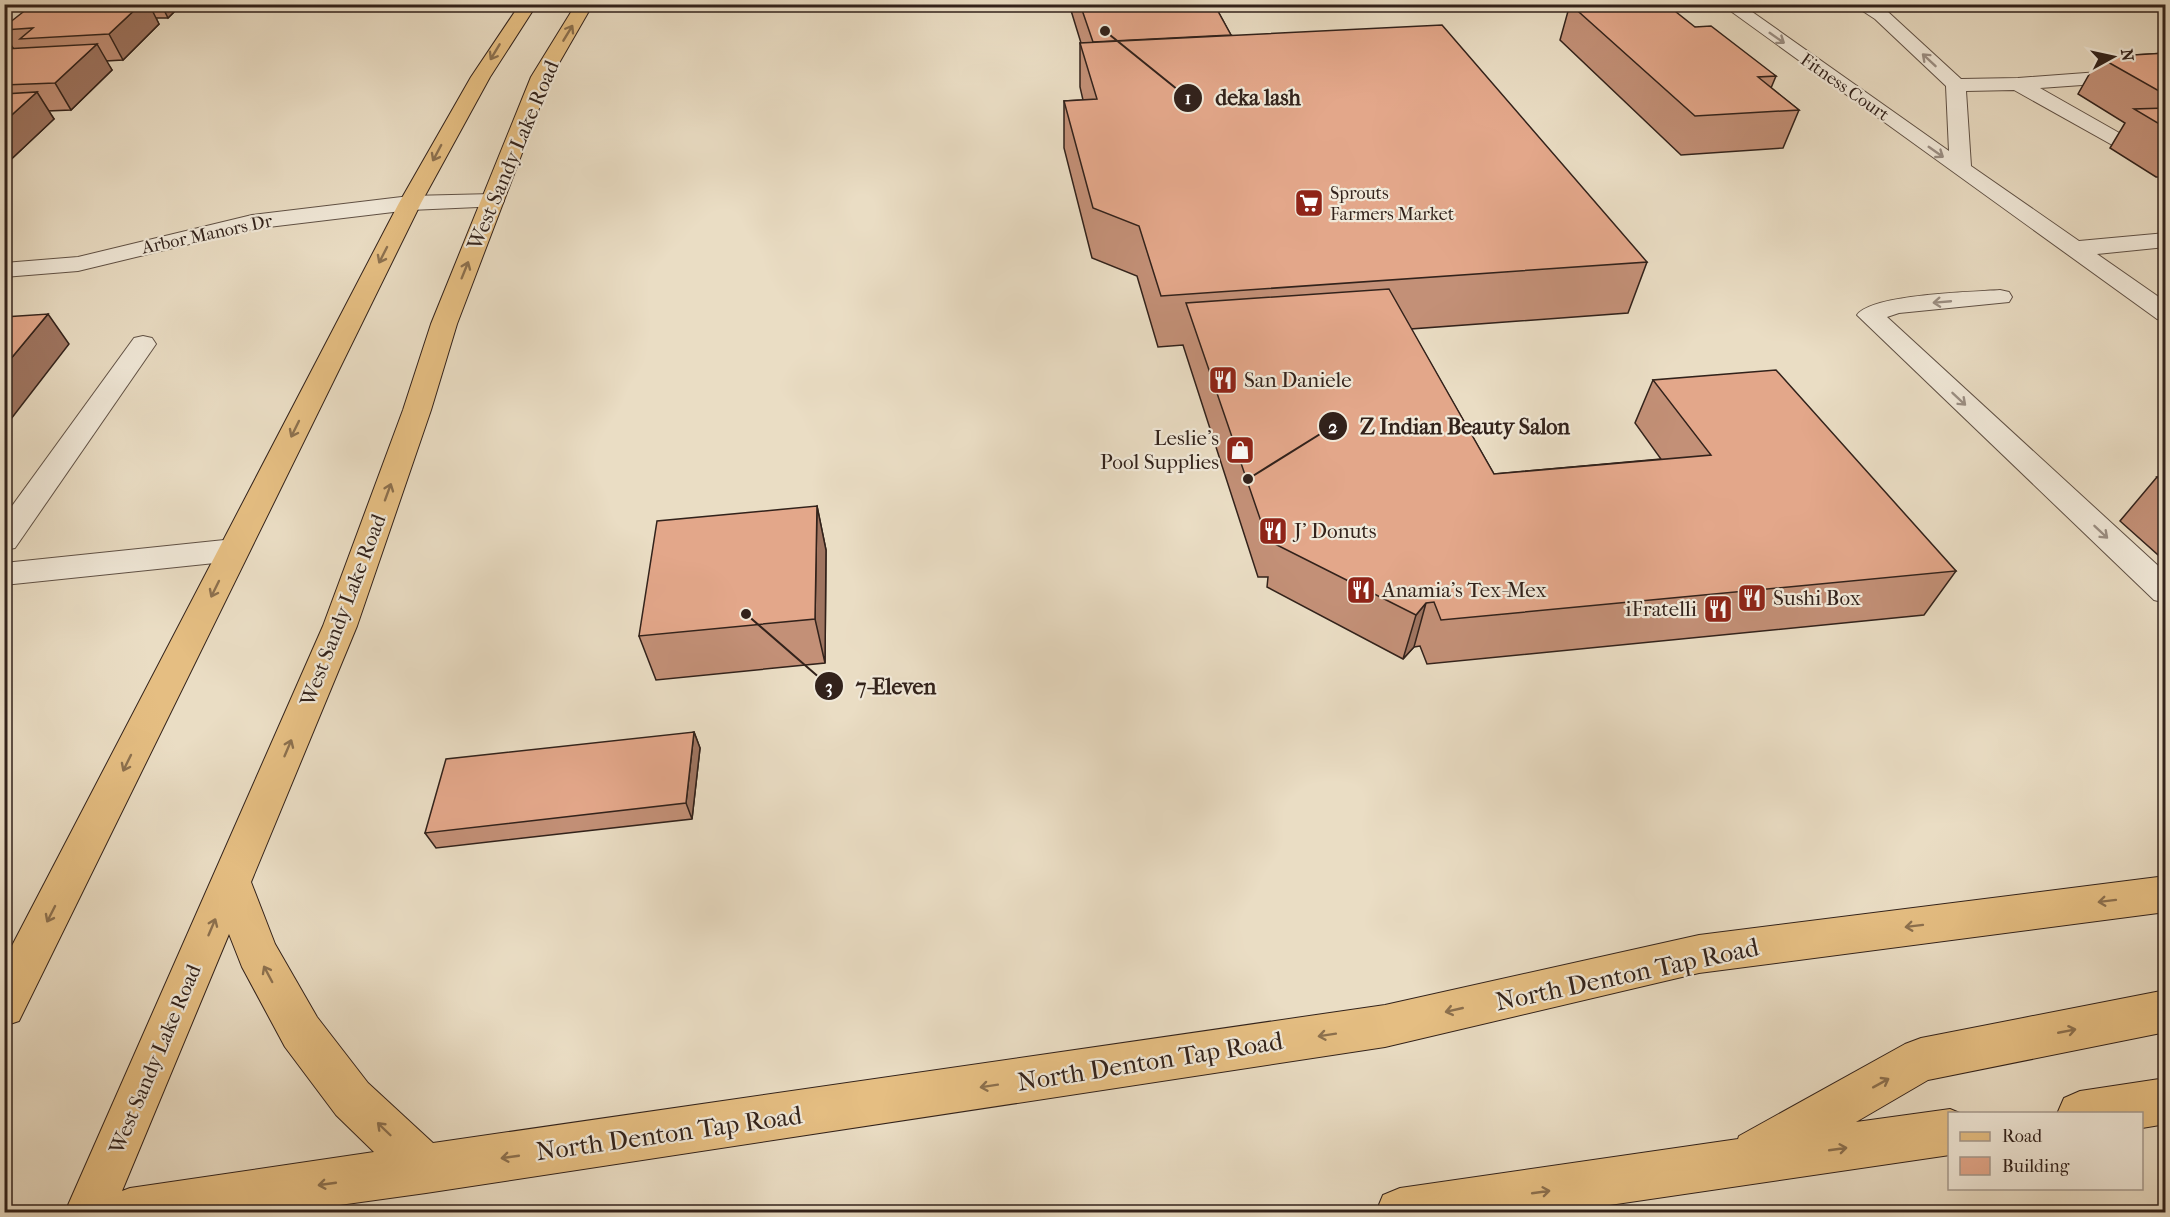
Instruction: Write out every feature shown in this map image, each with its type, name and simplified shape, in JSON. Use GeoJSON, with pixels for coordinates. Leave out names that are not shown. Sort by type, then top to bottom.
{"type":"FeatureCollection","features":[{"type":"Feature","properties":{"kind":"main road"},"geometry":{"type":"LineString","coordinates":[[4,1006],[410,203],[500,44],[529,4]]}},
{"type":"Feature","properties":{"kind":"main road","name":"West Sandy Lake Road"},"geometry":{"type":"LineString","coordinates":[[89,1212],[340,626],[417,410],[444,324],[541,77],[585,4]]}},
{"type":"Feature","properties":{"kind":"main road"},"geometry":{"type":"LineString","coordinates":[[231,883],[257,953],[301,1032],[352,1099],[426,1169]]}},
{"type":"Feature","properties":{"kind":"main road","name":"North Denton Tap Road"},"geometry":{"type":"LineString","coordinates":[[130,1212],[1385,1026],[1699,954],[2166,894]]}},
{"type":"Feature","properties":{"kind":"main road"},"geometry":{"type":"LineString","coordinates":[[1738,1163],[1921,1060],[2166,1011]]}},
{"type":"Feature","properties":{"kind":"main road"},"geometry":{"type":"LineString","coordinates":[[2087,1112],[2166,1101]]}},
{"type":"Feature","properties":{"kind":"main road"},"geometry":{"type":"LineString","coordinates":[[1400,1212],[1948,1132]]}},
{"type":"Feature","properties":{"kind":"street","name":"Fitness Court"},"geometry":{"type":"LineString","coordinates":[[1729,4],[2166,314]]}},
{"type":"Feature","properties":{"kind":"street"},"geometry":{"type":"LineString","coordinates":[[1860,4],[1881,15],[1956,85],[1961,170]]}},
{"type":"Feature","properties":{"kind":"street"},"geometry":{"type":"LineString","coordinates":[[1956,85],[2019,84],[2166,73]]}},
{"type":"Feature","properties":{"kind":"street"},"geometry":{"type":"LineString","coordinates":[[2019,84],[2089,121],[2130,147]]}},
{"type":"Feature","properties":{"kind":"street","name":"Arbor Manors Dr"},"geometry":{"type":"LineString","coordinates":[[4,270],[78,264],[252,222],[410,203],[493,201]]}},
{"type":"Feature","properties":{"kind":"street"},"geometry":{"type":"LineString","coordinates":[[2073,249],[2166,240]]}},
{"type":"Feature","properties":{"kind":"street"},"geometry":{"type":"LineString","coordinates":[[2000,297],[1896,306],[1870,315],[2166,592]]}},
{"type":"Feature","properties":{"kind":"street"},"geometry":{"type":"LineString","coordinates":[[4,540],[143,344]]}},
{"type":"Feature","properties":{"kind":"street"},"geometry":{"type":"LineString","coordinates":[[4,574],[234,550]]}},
{"type":"Feature","properties":{"kind":"building"},"geometry":{"type":"Polygon","coordinates":[[[141,4],[109,34],[20,39],[33,28],[4,30],[4,27],[32,5],[141,4]]]}},
{"type":"Feature","properties":{"kind":"building"},"geometry":{"type":"Polygon","coordinates":[[[1080,4],[1214,4],[1231,35],[1093,42],[1080,4]]]}},
{"type":"Feature","properties":{"kind":"building"},"geometry":{"type":"Polygon","coordinates":[[[1570,4],[1666,4],[1695,27],[1711,26],[1776,76],[1758,77],[1799,110],[1695,116],[1570,4]]]}},
{"type":"Feature","properties":{"kind":"building","name":"Sprouts Farmers Market"},"geometry":{"type":"Polygon","coordinates":[[[1442,25],[1647,262],[1161,296],[1139,226],[1093,208],[1064,101],[1097,99],[1080,43],[1442,25]]]}},
{"type":"Feature","properties":{"kind":"building"},"geometry":{"type":"Polygon","coordinates":[[[97,44],[55,83],[4,85],[4,49],[97,44]]]}},
{"type":"Feature","properties":{"kind":"building"},"geometry":{"type":"Polygon","coordinates":[[[2166,53],[2166,95],[2099,57],[2166,53]]]}},
{"type":"Feature","properties":{"kind":"building"},"geometry":{"type":"Polygon","coordinates":[[[37,92],[4,122],[4,94],[37,92]]]}},
{"type":"Feature","properties":{"kind":"building"},"geometry":{"type":"Polygon","coordinates":[[[2166,108],[2166,128],[2134,109],[2166,108]]]}},
{"type":"Feature","properties":{"kind":"building"},"geometry":{"type":"Polygon","coordinates":[[[1389,289],[1494,474],[1711,455],[1653,380],[1776,370],[1956,571],[1441,620],[1434,602],[1426,603],[1416,615],[1273,543],[1285,532],[1265,533],[1186,303],[1389,289]]]}},
{"type":"Feature","properties":{"kind":"building"},"geometry":{"type":"Polygon","coordinates":[[[48,314],[4,367],[4,317],[48,314]]]}},
{"type":"Feature","properties":{"kind":"building"},"geometry":{"type":"Polygon","coordinates":[[[2166,476],[2166,484],[2157,477],[2166,476]]]}},
{"type":"Feature","properties":{"kind":"building"},"geometry":{"type":"Polygon","coordinates":[[[817,506],[815,619],[639,636],[657,521],[817,506]]]}},
{"type":"Feature","properties":{"kind":"building"},"geometry":{"type":"Polygon","coordinates":[[[694,732],[686,803],[425,833],[446,759],[694,732]]]}},
{"type":"Feature","properties":{"kind":"place","name":"deka lash"},"geometry":{"type":"Point","coordinates":[1105,31]}},
{"type":"Feature","properties":{"kind":"place","name":"Sprouts Farmers Market"},"geometry":{"type":"Point","coordinates":[1309,203]}},
{"type":"Feature","properties":{"kind":"place","name":"San Daniele"},"geometry":{"type":"Point","coordinates":[1223,380]}},
{"type":"Feature","properties":{"kind":"place","name":"Leslie's Pool Supplies"},"geometry":{"type":"Point","coordinates":[1240,450]}},
{"type":"Feature","properties":{"kind":"place","name":"Z Indian Beauty Salon"},"geometry":{"type":"Point","coordinates":[1248,479]}},
{"type":"Feature","properties":{"kind":"place","name":"J' Donuts"},"geometry":{"type":"Point","coordinates":[1273,531]}},
{"type":"Feature","properties":{"kind":"place","name":"Anamia's Tex-Mex"},"geometry":{"type":"Point","coordinates":[1361,590]}},
{"type":"Feature","properties":{"kind":"place","name":"Sushi Box"},"geometry":{"type":"Point","coordinates":[1752,598]}},
{"type":"Feature","properties":{"kind":"place","name":"iFratelli"},"geometry":{"type":"Point","coordinates":[1718,609]}},
{"type":"Feature","properties":{"kind":"place","name":"7-Eleven"},"geometry":{"type":"Point","coordinates":[746,614]}}]}
